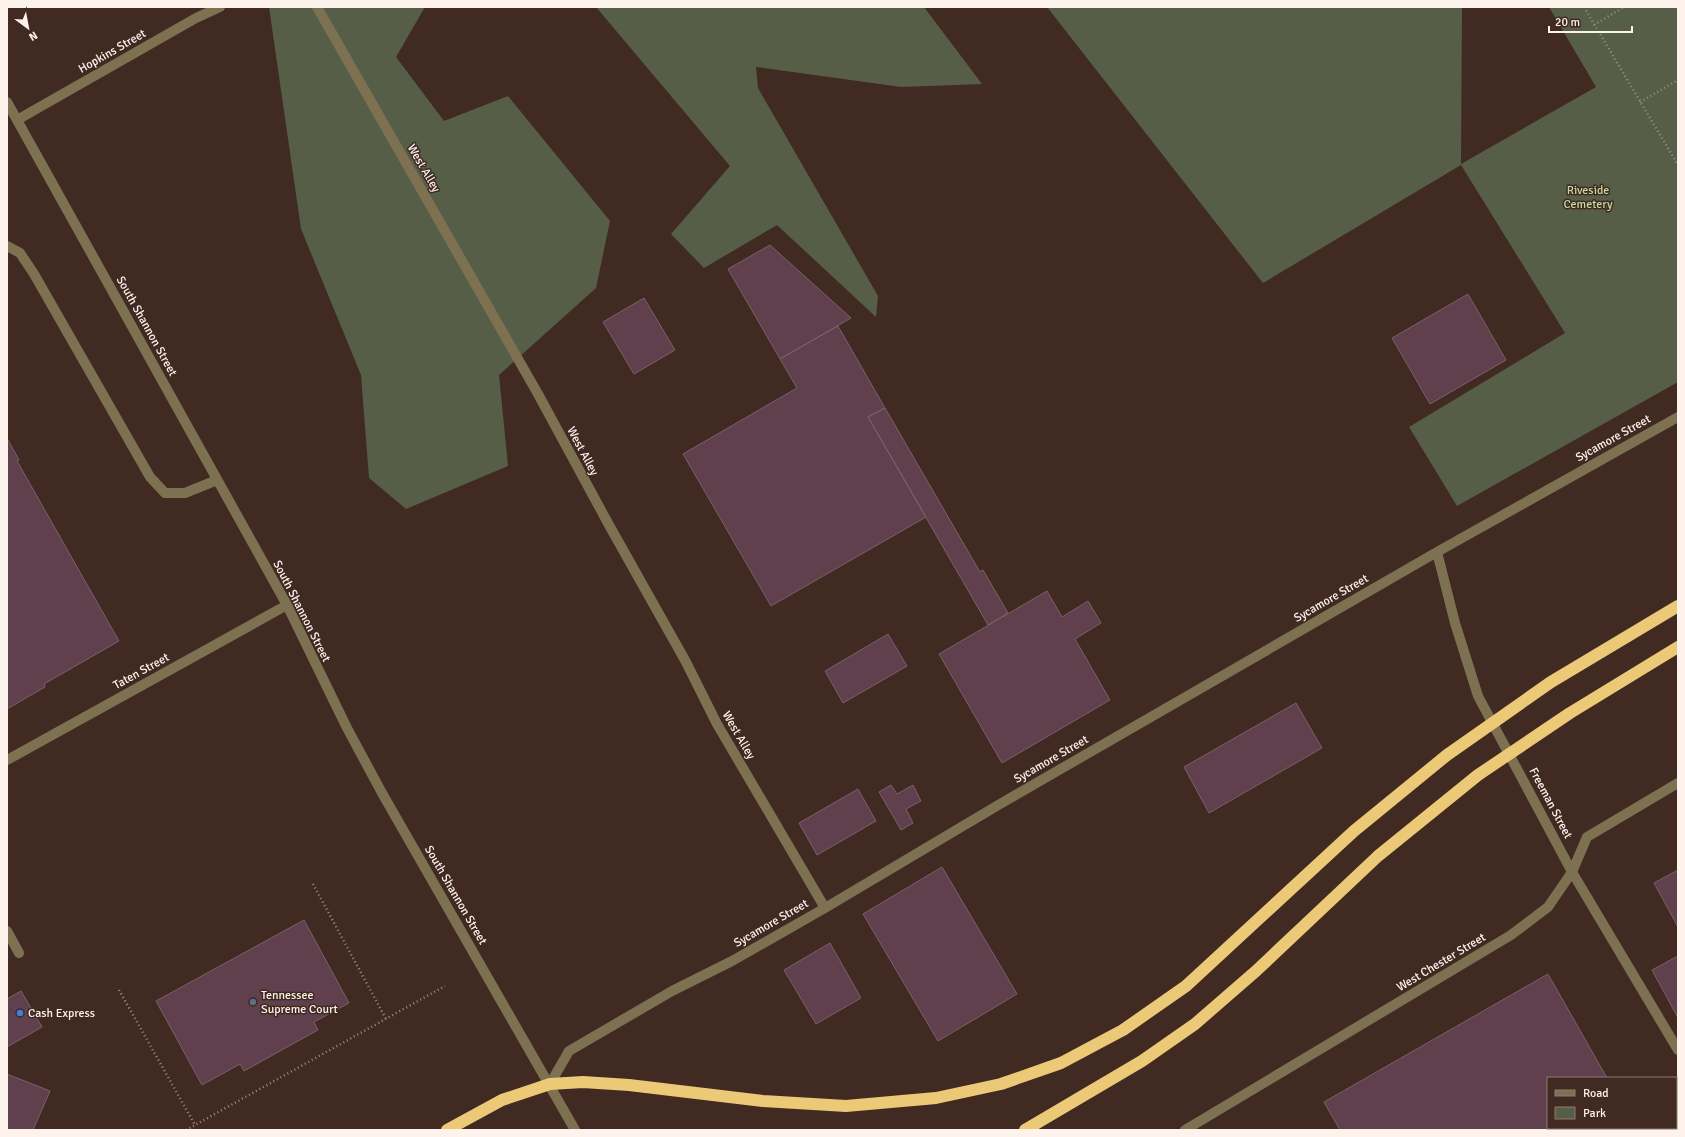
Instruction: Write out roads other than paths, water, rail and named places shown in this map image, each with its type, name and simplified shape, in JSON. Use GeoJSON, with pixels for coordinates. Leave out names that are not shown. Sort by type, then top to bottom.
{"type":"FeatureCollection","features":[{"type":"Feature","properties":{"kind":"highway"},"geometry":{"type":"LineString","coordinates":[[447,1130],[502,1100],[550,1084],[583,1082],[629,1085],[763,1101],[846,1106],[936,1098],[1001,1084],[1061,1063],[1123,1030],[1186,986],[1354,831],[1447,754],[1551,682],[1678,606]]}},
{"type":"Feature","properties":{"kind":"highway"},"geometry":{"type":"LineString","coordinates":[[1025,1130],[1142,1061],[1195,1024],[1256,971],[1378,856],[1478,775],[1570,713],[1678,647]]}},
{"type":"Feature","properties":{"kind":"street","name":"Hopkins Street"},"geometry":{"type":"LineString","coordinates":[[17,120],[196,18],[220,7]]}},
{"type":"Feature","properties":{"kind":"street","name":"West Alley"},"geometry":{"type":"LineString","coordinates":[[317,7],[538,394],[686,662],[717,724],[825,908]]}},
{"type":"Feature","properties":{"kind":"street","name":"South Shannon Street"},"geometry":{"type":"LineString","coordinates":[[7,102],[287,606],[347,728],[382,793],[550,1084],[574,1130]]}},
{"type":"Feature","properties":{"kind":"street"},"geometry":{"type":"LineString","coordinates":[[7,246],[20,253],[34,274],[150,477],[165,493],[185,493],[217,480]]}},
{"type":"Feature","properties":{"kind":"street","name":"Sycamore Street"},"geometry":{"type":"LineString","coordinates":[[550,1084],[569,1051],[672,991],[732,961],[825,908],[1000,804],[1437,552],[1678,417]]}},
{"type":"Feature","properties":{"kind":"street","name":"Freeman Street"},"geometry":{"type":"LineString","coordinates":[[1437,552],[1455,623],[1478,696],[1572,872],[1678,1050]]}},
{"type":"Feature","properties":{"kind":"street","name":"Taten Street"},"geometry":{"type":"LineString","coordinates":[[7,760],[287,606]]}},
{"type":"Feature","properties":{"kind":"street","name":"West Chester Street"},"geometry":{"type":"LineString","coordinates":[[1186,1130],[1511,935],[1548,907],[1572,872],[1587,837],[1678,783]]}},
{"type":"Feature","properties":{"kind":"street"},"geometry":{"type":"LineString","coordinates":[[7,931],[19,953]]}},
{"type":"Feature","properties":{"kind":"place","name":"Tennessee Supreme Court"},"geometry":{"type":"Point","coordinates":[253,1002]}},
{"type":"Feature","properties":{"kind":"place","name":"Cash Express"},"geometry":{"type":"Point","coordinates":[20,1013]}},
{"type":"Feature","properties":{"kind":"park label","name":"Riveside Cemetery"},"geometry":{"type":"Point","coordinates":[1588,197]}}]}
